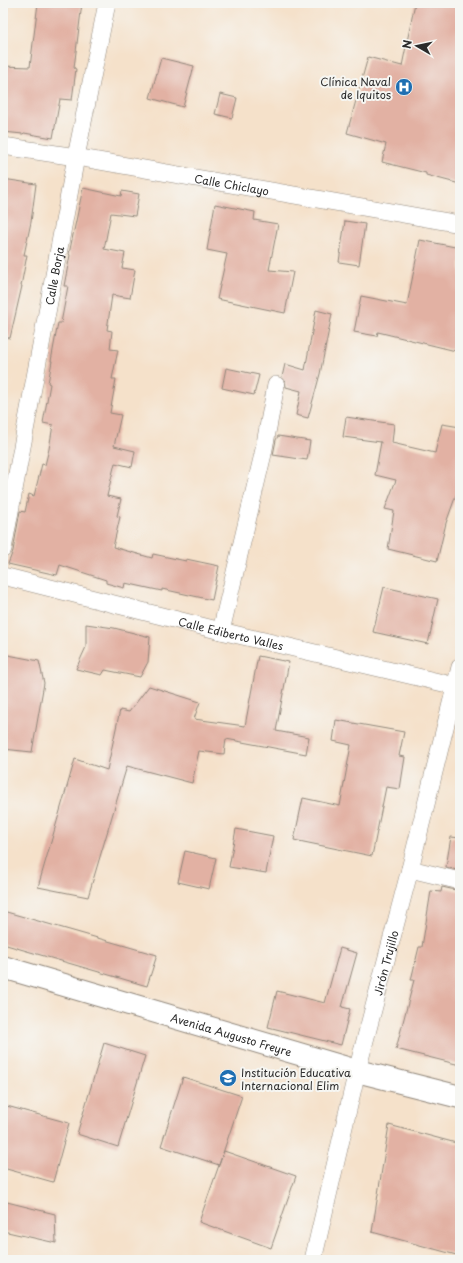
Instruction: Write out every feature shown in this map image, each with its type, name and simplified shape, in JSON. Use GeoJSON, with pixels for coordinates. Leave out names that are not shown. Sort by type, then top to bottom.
{"type":"FeatureCollection","features":[{"type":"Feature","properties":{"kind":"main road","name":"Avenida Augusto Freyre"},"geometry":{"type":"LineString","coordinates":[[3,967],[357,1071],[460,1097]]}},
{"type":"Feature","properties":{"kind":"street","name":"Calle Borja"},"geometry":{"type":"LineString","coordinates":[[3,549],[76,157],[107,3]]}},
{"type":"Feature","properties":{"kind":"street","name":"Calle Chiclayo"},"geometry":{"type":"LineString","coordinates":[[3,146],[76,157],[460,224]]}},
{"type":"Feature","properties":{"kind":"street"},"geometry":{"type":"LineString","coordinates":[[221,631],[263,454],[276,385]]}},
{"type":"Feature","properties":{"kind":"street","name":"Calle Ediberto Valles"},"geometry":{"type":"LineString","coordinates":[[3,576],[221,631],[458,687]]}},
{"type":"Feature","properties":{"kind":"street","name":"Jirón Trujillo"},"geometry":{"type":"LineString","coordinates":[[313,1260],[357,1071],[458,687],[460,667]]}},
{"type":"Feature","properties":{"kind":"street"},"geometry":{"type":"LineString","coordinates":[[410,869],[460,881]]}},
{"type":"Feature","properties":{"kind":"building"},"geometry":{"type":"Polygon","coordinates":[[[38,3],[82,3],[74,68],[76,69],[72,100],[60,99],[53,138],[24,133],[3,132],[3,66],[30,67],[38,3]]]}},
{"type":"Feature","properties":{"kind":"building","name":"Clínica Naval de Iquitos"},"geometry":{"type":"Polygon","coordinates":[[[415,3],[460,3],[460,184],[426,175],[426,173],[382,162],[386,144],[347,133],[368,57],[402,66],[415,3]]]}},
{"type":"Feature","properties":{"kind":"building"},"geometry":{"type":"Polygon","coordinates":[[[161,58],[194,66],[183,107],[150,98],[161,58]]]}},
{"type":"Feature","properties":{"kind":"building"},"geometry":{"type":"Polygon","coordinates":[[[220,94],[237,98],[232,118],[215,114],[220,94]]]}},
{"type":"Feature","properties":{"kind":"building"},"geometry":{"type":"Polygon","coordinates":[[[3,179],[36,184],[31,222],[24,255],[27,255],[22,286],[10,338],[3,337],[3,179]]]}},
{"type":"Feature","properties":{"kind":"building"},"geometry":{"type":"Polygon","coordinates":[[[83,188],[121,196],[122,191],[139,194],[135,216],[111,213],[104,249],[125,253],[122,268],[135,270],[130,298],[112,295],[107,330],[112,331],[110,349],[118,350],[112,379],[116,379],[110,413],[121,415],[114,446],[135,451],[132,467],[115,463],[107,496],[121,499],[117,516],[120,517],[113,547],[152,558],[153,554],[219,566],[212,600],[162,589],[162,591],[125,583],[124,588],[106,583],[106,580],[60,565],[57,575],[8,564],[13,551],[20,511],[25,512],[29,494],[34,496],[42,464],[45,465],[49,449],[53,425],[43,423],[50,384],[48,383],[58,323],[61,323],[68,286],[64,286],[83,188]]]}},
{"type":"Feature","properties":{"kind":"building"},"geometry":{"type":"Polygon","coordinates":[[[215,204],[255,212],[254,220],[278,224],[269,270],[293,272],[285,313],[217,299],[227,254],[207,250],[215,204]]]}},
{"type":"Feature","properties":{"kind":"building"},"geometry":{"type":"Polygon","coordinates":[[[345,221],[365,224],[359,265],[339,262],[345,221]]]}},
{"type":"Feature","properties":{"kind":"building"},"geometry":{"type":"Polygon","coordinates":[[[420,240],[460,248],[460,352],[378,332],[377,336],[354,332],[361,296],[407,305],[420,240]]]}},
{"type":"Feature","properties":{"kind":"building"},"geometry":{"type":"Polygon","coordinates":[[[316,310],[332,314],[320,374],[308,418],[296,415],[301,391],[286,387],[285,381],[282,377],[285,364],[305,370],[316,310]]]}},
{"type":"Feature","properties":{"kind":"building"},"geometry":{"type":"Polygon","coordinates":[[[226,368],[259,375],[254,395],[222,388],[226,368]]]}},
{"type":"Feature","properties":{"kind":"building"},"geometry":{"type":"Polygon","coordinates":[[[346,417],[394,424],[392,443],[435,453],[442,424],[460,427],[460,496],[456,495],[446,523],[437,561],[388,549],[394,511],[385,509],[396,480],[375,475],[381,442],[343,437],[346,417]]]}},
{"type":"Feature","properties":{"kind":"building"},"geometry":{"type":"Polygon","coordinates":[[[278,436],[310,441],[307,460],[273,455],[278,436]]]}},
{"type":"Feature","properties":{"kind":"building"},"geometry":{"type":"Polygon","coordinates":[[[384,587],[438,599],[428,644],[373,632],[384,587]]]}},
{"type":"Feature","properties":{"kind":"building"},"geometry":{"type":"Polygon","coordinates":[[[86,624],[114,628],[150,637],[148,662],[140,677],[105,670],[102,675],[76,669],[86,647],[86,624]]]}},
{"type":"Feature","properties":{"kind":"building"},"geometry":{"type":"Polygon","coordinates":[[[3,654],[39,661],[44,683],[32,752],[3,749],[3,654]]]}},
{"type":"Feature","properties":{"kind":"building"},"geometry":{"type":"Polygon","coordinates":[[[258,656],[289,662],[276,731],[309,737],[306,754],[226,739],[224,754],[199,751],[192,783],[127,766],[88,897],[38,887],[75,759],[107,770],[120,710],[129,712],[149,686],[200,702],[194,719],[245,726],[258,656]]]}},
{"type":"Feature","properties":{"kind":"building"},"geometry":{"type":"Polygon","coordinates":[[[336,720],[404,732],[399,756],[405,757],[400,789],[386,787],[372,856],[294,840],[303,798],[340,806],[351,745],[333,741],[336,720]]]}},
{"type":"Feature","properties":{"kind":"building"},"geometry":{"type":"Polygon","coordinates":[[[236,829],[273,836],[266,873],[229,867],[236,829]]]}},
{"type":"Feature","properties":{"kind":"building"},"geometry":{"type":"Polygon","coordinates":[[[451,837],[460,838],[460,871],[446,867],[451,837]]]}},
{"type":"Feature","properties":{"kind":"building"},"geometry":{"type":"Polygon","coordinates":[[[185,851],[216,858],[209,889],[178,882],[185,851]]]}},
{"type":"Feature","properties":{"kind":"building"},"geometry":{"type":"Polygon","coordinates":[[[442,887],[460,891],[460,1065],[396,1049],[414,980],[411,980],[419,947],[422,947],[431,891],[441,892],[442,887]]]}},
{"type":"Feature","properties":{"kind":"building"},"geometry":{"type":"Polygon","coordinates":[[[3,911],[157,955],[147,986],[3,944],[3,911]]]}},
{"type":"Feature","properties":{"kind":"building"},"geometry":{"type":"Polygon","coordinates":[[[340,948],[357,953],[342,1007],[350,1009],[341,1045],[268,1027],[277,991],[325,1003],[340,948]]]}},
{"type":"Feature","properties":{"kind":"building"},"geometry":{"type":"Polygon","coordinates":[[[104,1043],[145,1056],[118,1147],[77,1134],[104,1043]]]}},
{"type":"Feature","properties":{"kind":"building"},"geometry":{"type":"Polygon","coordinates":[[[183,1077],[242,1096],[219,1165],[161,1146],[183,1077]]]}},
{"type":"Feature","properties":{"kind":"building"},"geometry":{"type":"Polygon","coordinates":[[[3,1105],[69,1123],[53,1182],[3,1168],[3,1105]]]}},
{"type":"Feature","properties":{"kind":"building"},"geometry":{"type":"Polygon","coordinates":[[[389,1125],[460,1144],[460,1256],[372,1232],[389,1125]]]}},
{"type":"Feature","properties":{"kind":"building"},"geometry":{"type":"Polygon","coordinates":[[[224,1151],[296,1176],[271,1248],[199,1222],[224,1151]]]}},
{"type":"Feature","properties":{"kind":"building"},"geometry":{"type":"Polygon","coordinates":[[[3,1201],[55,1214],[56,1243],[3,1231],[3,1201]]]}},
{"type":"Feature","properties":{"kind":"place","name":"Clínica Naval de Iquitos"},"geometry":{"type":"Point","coordinates":[404,87]}},
{"type":"Feature","properties":{"kind":"place","name":"Institución Educativa Internacional Elim"},"geometry":{"type":"Point","coordinates":[228,1078]}}]}
